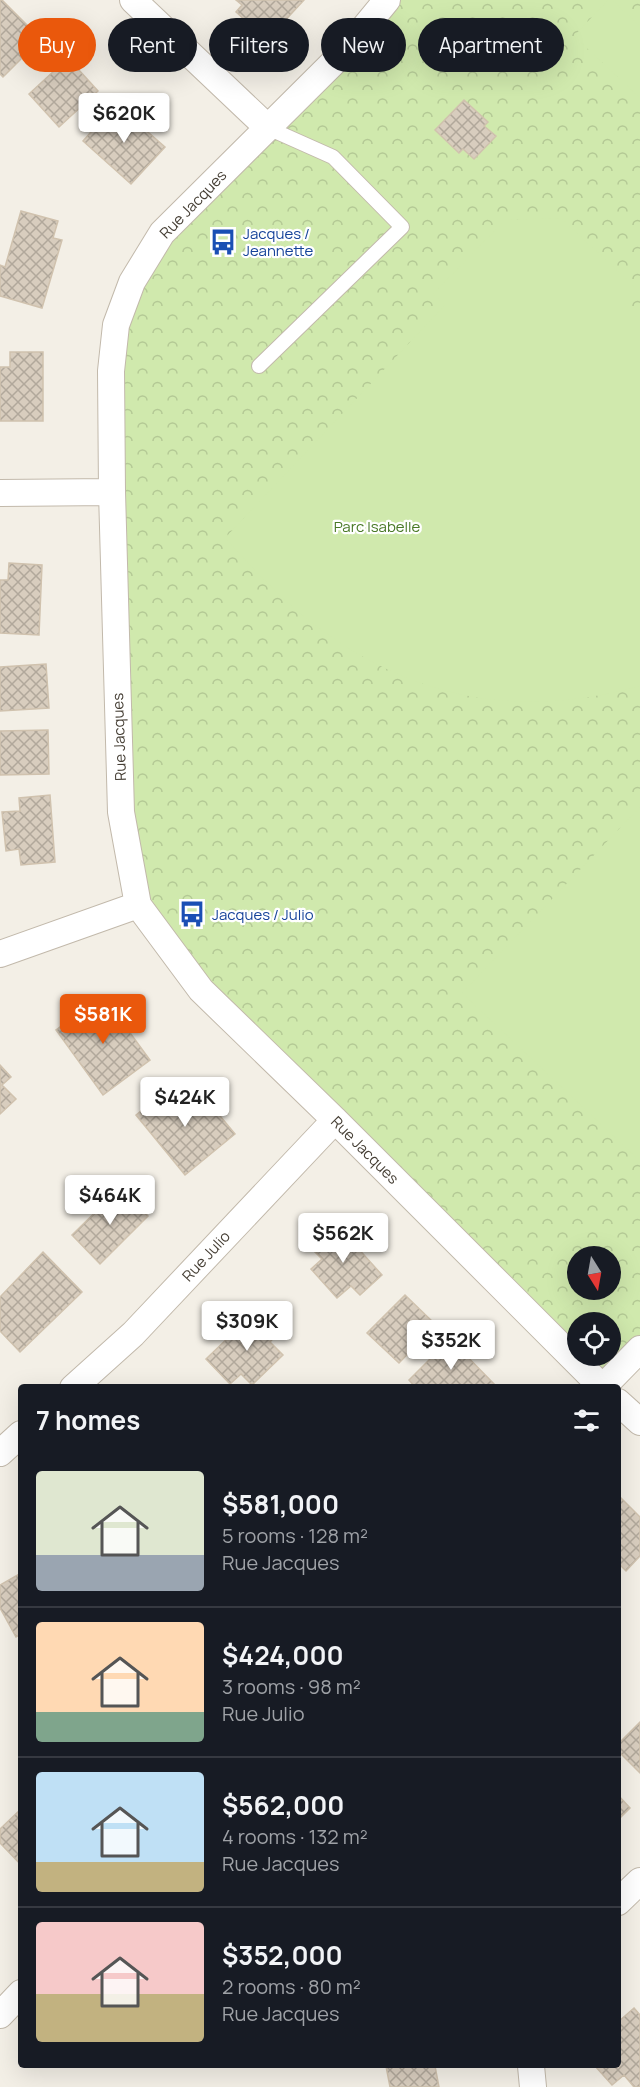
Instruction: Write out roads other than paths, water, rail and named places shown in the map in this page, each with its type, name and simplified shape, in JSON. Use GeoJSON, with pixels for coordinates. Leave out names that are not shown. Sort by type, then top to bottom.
{"type":"FeatureCollection","features":[{"type":"Feature","properties":{"kind":"street"},"geometry":{"type":"LineString","coordinates":[[133,0],[268,128]]}},
{"type":"Feature","properties":{"kind":"street","name":"Rue Jacques"},"geometry":{"type":"LineString","coordinates":[[387,0],[345,51],[162,233],[132,282],[116,325],[111,371],[112,492],[121,812],[138,905],[201,990],[600,1384]]}},
{"type":"Feature","properties":{"kind":"street"},"geometry":{"type":"LineString","coordinates":[[0,493],[112,492]]}},
{"type":"Feature","properties":{"kind":"street"},"geometry":{"type":"LineString","coordinates":[[0,954],[138,905]]}},
{"type":"Feature","properties":{"kind":"street","name":"Rue Julio"},"geometry":{"type":"LineString","coordinates":[[77,1384],[133,1334],[335,1120]]}},
{"type":"Feature","properties":{"kind":"street"},"geometry":{"type":"LineString","coordinates":[[606,1384],[640,1349]]}},
{"type":"Feature","properties":{"kind":"street"},"geometry":{"type":"LineString","coordinates":[[621,1405],[640,1422]]}},
{"type":"Feature","properties":{"kind":"street"},"geometry":{"type":"LineString","coordinates":[[0,1453],[18,1437]]}},
{"type":"Feature","properties":{"kind":"street"},"geometry":{"type":"LineString","coordinates":[[621,1899],[640,1881]]}},
{"type":"Feature","properties":{"kind":"street"},"geometry":{"type":"LineString","coordinates":[[0,2015],[18,1996]]}},
{"type":"Feature","properties":{"kind":"street"},"geometry":{"type":"LineString","coordinates":[[531,2068],[533,2087]]}},
{"type":"Feature","properties":{"kind":"lane"},"geometry":{"type":"LineString","coordinates":[[259,366],[402,227],[333,157],[268,128]]}},
{"type":"Feature","properties":{"kind":"place","name":"Jacques / Jeannette"},"geometry":{"type":"Point","coordinates":[223,242]}},
{"type":"Feature","properties":{"kind":"place","name":"Jacques / Julio"},"geometry":{"type":"Point","coordinates":[192,914]}},
{"type":"Feature","properties":{"kind":"park label","name":"Parc Isabelle"},"geometry":{"type":"Point","coordinates":[377,526]}}]}
